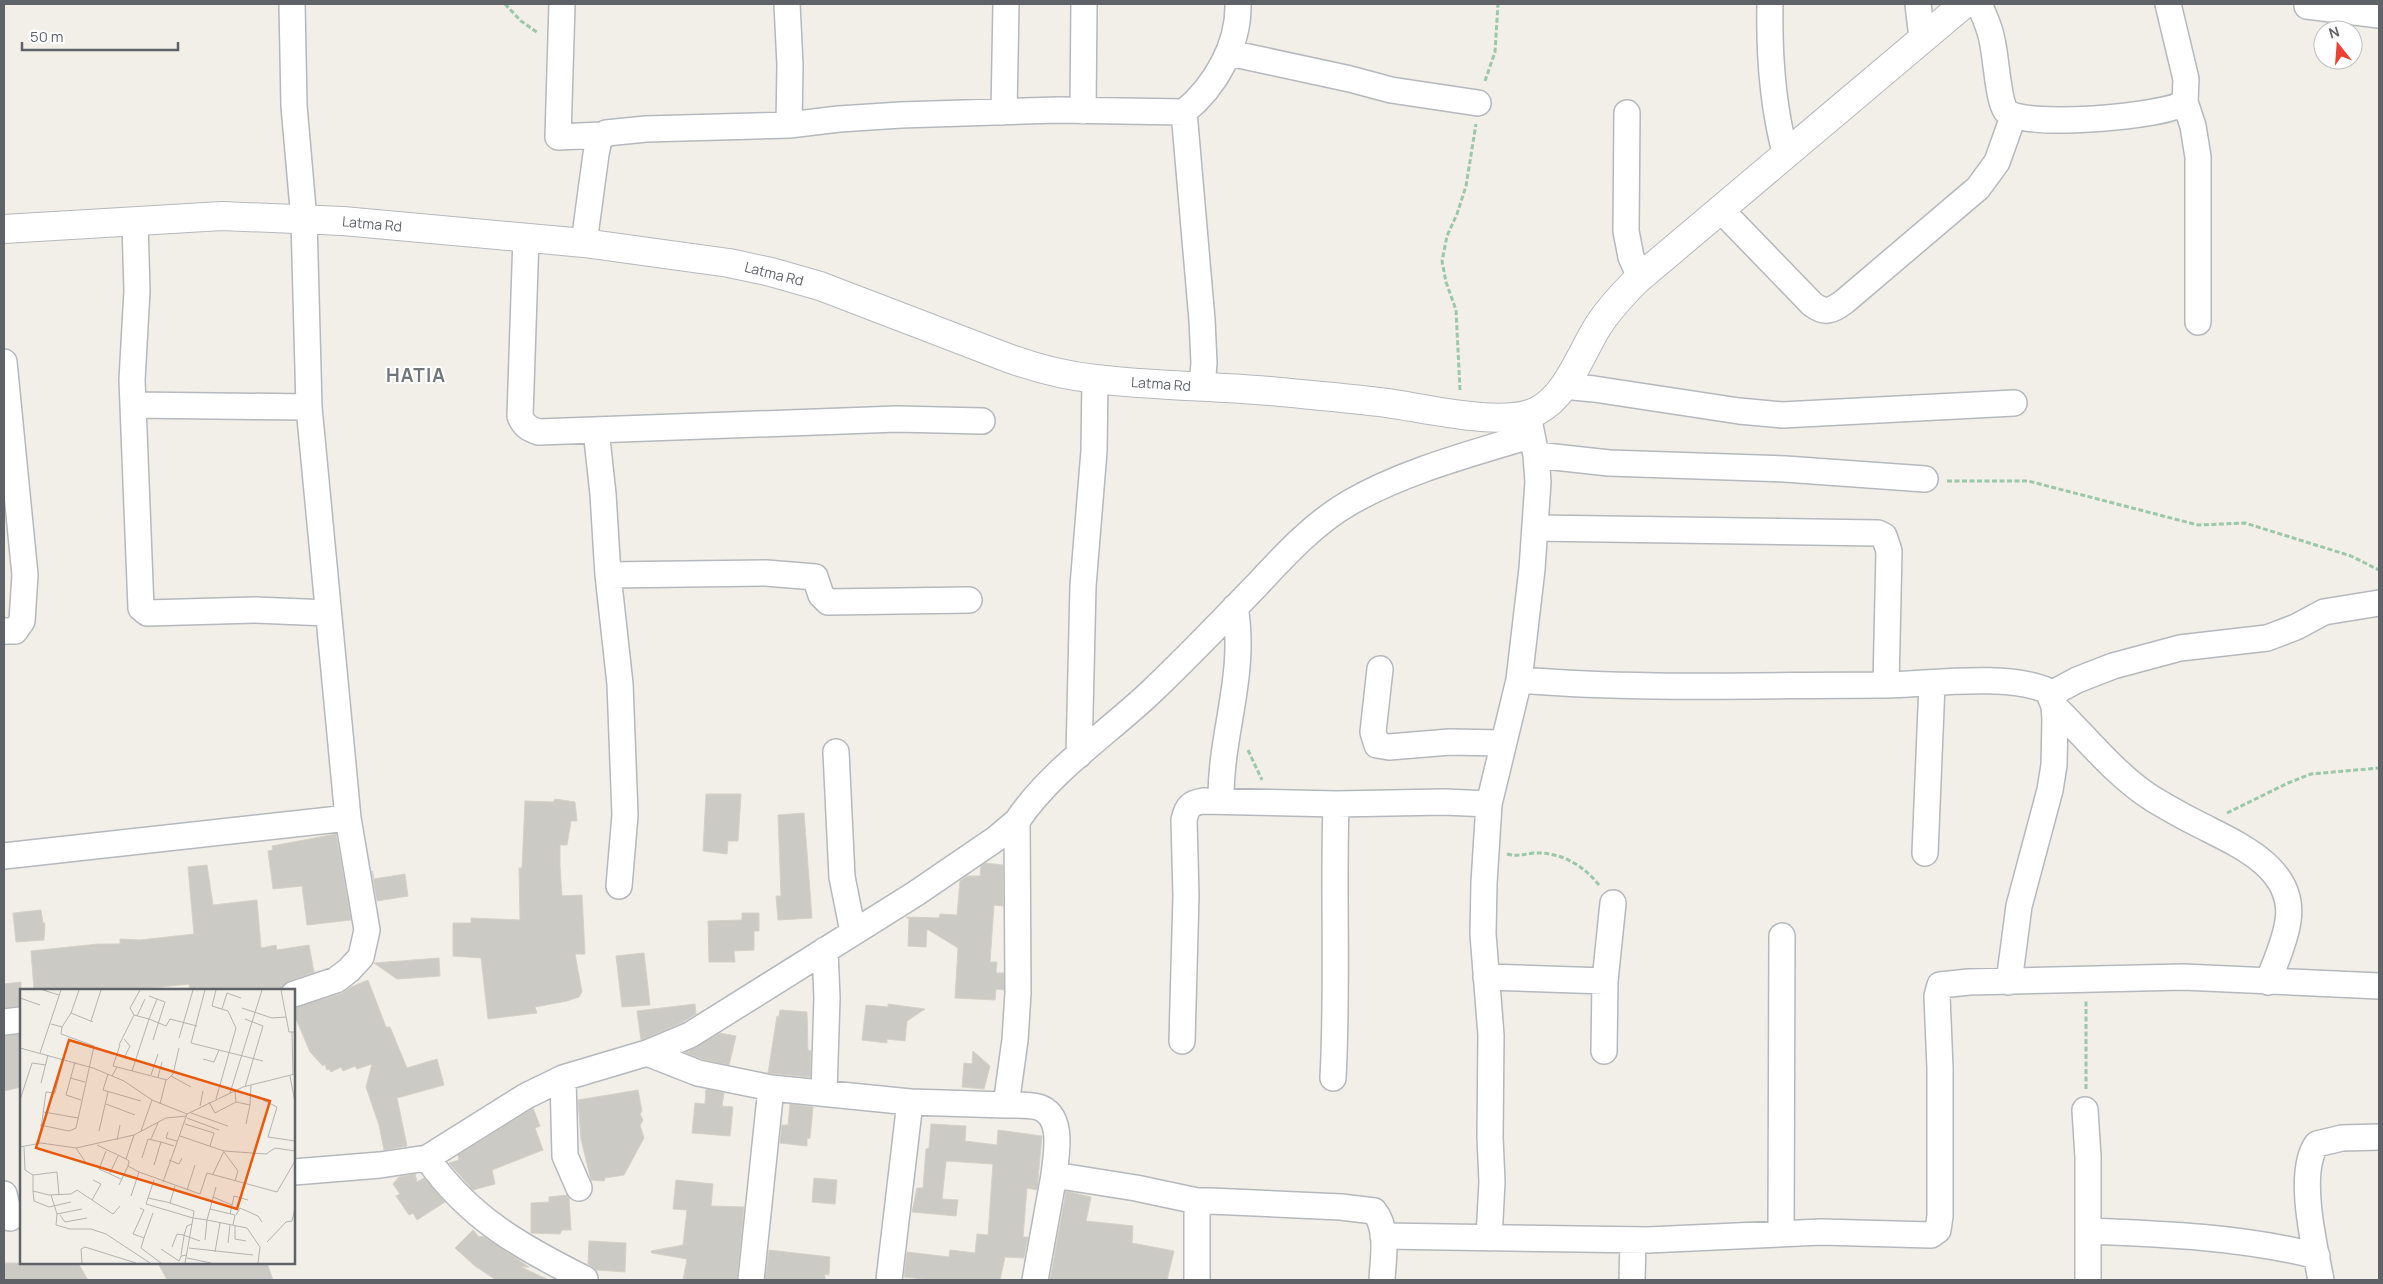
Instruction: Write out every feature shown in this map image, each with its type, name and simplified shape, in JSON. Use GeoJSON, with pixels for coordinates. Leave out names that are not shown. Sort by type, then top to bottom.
{"type":"FeatureCollection","features":[{"type":"Feature","properties":{"kind":"street"},"geometry":{"type":"LineString","coordinates":[[292,4],[294,106],[304,220],[309,407],[348,818],[367,930],[361,957],[349,970],[336,980],[295,994]]}},
{"type":"Feature","properties":{"kind":"street"},"geometry":{"type":"LineString","coordinates":[[562,4],[558,136],[602,135],[617,131],[636,130],[789,125],[839,119],[1004,112],[1184,112],[1199,99],[1230,53],[1238,26],[1238,4]]}},
{"type":"Feature","properties":{"kind":"street"},"geometry":{"type":"LineString","coordinates":[[787,4],[790,65],[789,125]]}},
{"type":"Feature","properties":{"kind":"street"},"geometry":{"type":"LineString","coordinates":[[1004,112],[1006,4]]}},
{"type":"Feature","properties":{"kind":"street"},"geometry":{"type":"LineString","coordinates":[[1083,111],[1084,4]]}},
{"type":"Feature","properties":{"kind":"street"},"geometry":{"type":"LineString","coordinates":[[1770,4],[1769,46],[1776,114],[1785,152]]}},
{"type":"Feature","properties":{"kind":"street"},"geometry":{"type":"LineString","coordinates":[[1918,4],[1922,38]]}},
{"type":"Feature","properties":{"kind":"street"},"geometry":{"type":"LineString","coordinates":[[1489,1238],[1492,1182],[1491,1035],[1483,934],[1486,836],[1489,804],[1502,743],[1519,680],[1538,482],[1532,435],[1548,403],[1563,386],[1598,325],[1616,302],[1640,277],[1721,210],[1785,152],[1964,4]]}},
{"type":"Feature","properties":{"kind":"street"},"geometry":{"type":"LineString","coordinates":[[1979,4],[1992,37],[2002,100],[2006,111],[2013,117],[2067,120],[2148,114],[2170,110],[2185,102]]}},
{"type":"Feature","properties":{"kind":"street"},"geometry":{"type":"LineString","coordinates":[[2168,4],[2186,79],[2185,102],[2194,126],[2198,157],[2198,322]]}},
{"type":"Feature","properties":{"kind":"street"},"geometry":{"type":"LineString","coordinates":[[2308,6],[2379,15]]}},
{"type":"Feature","properties":{"kind":"street"},"geometry":{"type":"LineString","coordinates":[[1230,53],[1334,75],[1391,90],[1478,103]]}},
{"type":"Feature","properties":{"kind":"street"},"geometry":{"type":"LineString","coordinates":[[1184,112],[1202,320],[1202,386]]}},
{"type":"Feature","properties":{"kind":"street"},"geometry":{"type":"LineString","coordinates":[[1627,113],[1626,231],[1631,257],[1640,277]]}},
{"type":"Feature","properties":{"kind":"street"},"geometry":{"type":"LineString","coordinates":[[1721,210],[1812,304],[1820,310],[1829,311],[1845,301],[1978,188],[1998,162],[2013,117]]}},
{"type":"Feature","properties":{"kind":"street"},"geometry":{"type":"LineString","coordinates":[[584,243],[596,154],[602,135]]}},
{"type":"Feature","properties":{"kind":"street","name":"Latma Rd"},"geometry":{"type":"LineString","coordinates":[[4,229],[222,216],[343,221],[584,243],[729,262],[820,286],[1015,361],[1038,368],[1096,379],[1202,386],[1389,403],[1452,415],[1487,417],[1532,435]]}},
{"type":"Feature","properties":{"kind":"street"},"geometry":{"type":"LineString","coordinates":[[135,222],[137,291],[132,380],[140,604],[143,611],[147,613],[255,610],[328,612]]}},
{"type":"Feature","properties":{"kind":"street"},"geometry":{"type":"LineString","coordinates":[[526,238],[520,416],[530,430],[539,432],[897,419],[982,421]]}},
{"type":"Feature","properties":{"kind":"street"},"geometry":{"type":"LineString","coordinates":[[4,362],[25,575],[22,621],[15,631],[4,631]]}},
{"type":"Feature","properties":{"kind":"street"},"geometry":{"type":"LineString","coordinates":[[1079,755],[1083,586],[1095,434],[1096,379]]}},
{"type":"Feature","properties":{"kind":"street"},"geometry":{"type":"LineString","coordinates":[[1563,386],[1594,389],[1739,412],[1782,415],[2014,403]]}},
{"type":"Feature","properties":{"kind":"street"},"geometry":{"type":"LineString","coordinates":[[133,405],[309,407]]}},
{"type":"Feature","properties":{"kind":"street"},"geometry":{"type":"LineString","coordinates":[[596,430],[603,494],[608,575],[617,642],[622,738],[625,815],[619,886]]}},
{"type":"Feature","properties":{"kind":"street"},"geometry":{"type":"LineString","coordinates":[[295,1172],[380,1165],[427,1158],[498,1111],[563,1078],[647,1053],[690,1035],[922,889],[997,838],[1016,821],[1025,808],[1079,755],[1152,692],[1286,554],[1316,527],[1348,504],[1381,487],[1442,464],[1532,435],[1609,463],[1785,469],[1925,478]]}},
{"type":"Feature","properties":{"kind":"street"},"geometry":{"type":"LineString","coordinates":[[1535,528],[1878,533],[1884,536],[1889,551],[1886,684]]}},
{"type":"Feature","properties":{"kind":"street"},"geometry":{"type":"LineString","coordinates":[[608,575],[803,575],[815,577],[821,595],[828,602],[969,600]]}},
{"type":"Feature","properties":{"kind":"street"},"geometry":{"type":"LineString","coordinates":[[2052,700],[2112,666],[2180,648],[2266,638],[2296,627],[2324,612],[2379,603]]}},
{"type":"Feature","properties":{"kind":"street"},"geometry":{"type":"LineString","coordinates":[[1221,801],[1227,730],[1239,662],[1240,639],[1235,607]]}},
{"type":"Feature","properties":{"kind":"street"},"geometry":{"type":"LineString","coordinates":[[1380,669],[1373,726],[1373,738],[1377,745],[1389,747],[1450,742],[1502,743]]}},
{"type":"Feature","properties":{"kind":"street"},"geometry":{"type":"LineString","coordinates":[[1519,680],[1602,685],[1932,684],[1989,681],[2044,689],[2103,756],[2138,788],[2199,825],[2235,842],[2258,857],[2267,866],[2285,892],[2288,905],[2288,921],[2268,982]]}},
{"type":"Feature","properties":{"kind":"street"},"geometry":{"type":"LineString","coordinates":[[1925,853],[1932,684]]}},
{"type":"Feature","properties":{"kind":"street"},"geometry":{"type":"LineString","coordinates":[[2009,982],[2019,906],[2050,790],[2054,765],[2052,700]]}},
{"type":"Feature","properties":{"kind":"street"},"geometry":{"type":"LineString","coordinates":[[836,752],[842,877],[853,932]]}},
{"type":"Feature","properties":{"kind":"street"},"geometry":{"type":"LineString","coordinates":[[1182,1041],[1186,896],[1184,820],[1186,810],[1193,803],[1221,801],[1336,804],[1444,802],[1489,804]]}},
{"type":"Feature","properties":{"kind":"street"},"geometry":{"type":"LineString","coordinates":[[1333,1078],[1336,998],[1334,884],[1336,804]]}},
{"type":"Feature","properties":{"kind":"street"},"geometry":{"type":"LineString","coordinates":[[4,856],[348,818]]}},
{"type":"Feature","properties":{"kind":"street"},"geometry":{"type":"LineString","coordinates":[[1006,1105],[1015,1040],[1018,993],[1016,821]]}},
{"type":"Feature","properties":{"kind":"street"},"geometry":{"type":"LineString","coordinates":[[1604,1051],[1605,981],[1613,903]]}},
{"type":"Feature","properties":{"kind":"street"},"geometry":{"type":"LineString","coordinates":[[1780,1234],[1782,936]]}},
{"type":"Feature","properties":{"kind":"street"},"geometry":{"type":"LineString","coordinates":[[824,1092],[827,998],[825,950]]}},
{"type":"Feature","properties":{"kind":"street"},"geometry":{"type":"LineString","coordinates":[[1383,1236],[1632,1240],[1821,1232],[1925,1235],[1935,1233],[1938,1230],[1940,1216],[1940,1068],[1937,989],[1940,985],[2183,977],[2379,986]]}},
{"type":"Feature","properties":{"kind":"street"},"geometry":{"type":"LineString","coordinates":[[1486,978],[1605,981]]}},
{"type":"Feature","properties":{"kind":"street"},"geometry":{"type":"LineString","coordinates":[[4,1022],[20,1020]]}},
{"type":"Feature","properties":{"kind":"street"},"geometry":{"type":"LineString","coordinates":[[647,1053],[698,1073],[771,1088],[910,1102],[1040,1107],[1053,1118],[1057,1135],[1054,1175],[1035,1280]]}},
{"type":"Feature","properties":{"kind":"street"},"geometry":{"type":"LineString","coordinates":[[563,1078],[562,1120],[565,1156],[578,1188]]}},
{"type":"Feature","properties":{"kind":"street"},"geometry":{"type":"LineString","coordinates":[[751,1280],[771,1088]]}},
{"type":"Feature","properties":{"kind":"street"},"geometry":{"type":"LineString","coordinates":[[889,1280],[910,1102]]}},
{"type":"Feature","properties":{"kind":"street"},"geometry":{"type":"LineString","coordinates":[[2085,1110],[2088,1157],[2088,1280]]}},
{"type":"Feature","properties":{"kind":"street"},"geometry":{"type":"LineString","coordinates":[[2321,1280],[2309,1219],[2309,1158],[2317,1144],[2327,1140],[2379,1137]]}},
{"type":"Feature","properties":{"kind":"street"},"geometry":{"type":"LineString","coordinates":[[427,1158],[446,1185],[505,1236],[585,1279]]}},
{"type":"Feature","properties":{"kind":"street"},"geometry":{"type":"LineString","coordinates":[[1054,1175],[1136,1188],[1197,1201],[1367,1208],[1378,1215],[1383,1236],[1382,1280]]}},
{"type":"Feature","properties":{"kind":"street"},"geometry":{"type":"LineString","coordinates":[[4,1194],[12,1218]]}},
{"type":"Feature","properties":{"kind":"street"},"geometry":{"type":"LineString","coordinates":[[1197,1201],[1197,1280]]}},
{"type":"Feature","properties":{"kind":"street"},"geometry":{"type":"LineString","coordinates":[[2088,1231],[2198,1236],[2282,1247],[2317,1256]]}},
{"type":"Feature","properties":{"kind":"street"},"geometry":{"type":"LineString","coordinates":[[1632,1240],[1632,1280]]}},
{"type":"Feature","properties":{"kind":"path"},"geometry":{"type":"LineString","coordinates":[[505,4],[521,21],[535,32],[545,34]]}},
{"type":"Feature","properties":{"kind":"path"},"geometry":{"type":"LineString","coordinates":[[1452,415],[1460,396],[1458,341],[1456,310],[1446,282],[1442,256],[1446,236],[1457,214],[1466,186],[1478,103],[1495,52],[1498,4]]}},
{"type":"Feature","properties":{"kind":"path"},"geometry":{"type":"LineString","coordinates":[[1925,478],[1947,481],[2028,481],[2198,525],[2245,523],[2351,556],[2379,570]]}},
{"type":"Feature","properties":{"kind":"path"},"geometry":{"type":"LineString","coordinates":[[1227,730],[1233,728],[1241,739],[1265,786]]}},
{"type":"Feature","properties":{"kind":"path"},"geometry":{"type":"LineString","coordinates":[[2199,825],[2311,774],[2379,768]]}},
{"type":"Feature","properties":{"kind":"path"},"geometry":{"type":"LineString","coordinates":[[1486,836],[1503,853],[1516,856],[1551,853],[1572,862],[1588,871],[1613,903]]}},
{"type":"Feature","properties":{"kind":"path"},"geometry":{"type":"LineString","coordinates":[[2085,1110],[2086,980]]}},
{"type":"Feature","properties":{"kind":"building"},"geometry":{"type":"Polygon","coordinates":[[[706,794],[741,794],[738,841],[728,841],[727,854],[703,851],[706,794]]]}},
{"type":"Feature","properties":{"kind":"building"},"geometry":{"type":"Polygon","coordinates":[[[555,799],[575,802],[577,821],[571,821],[567,845],[560,845],[560,867],[562,896],[582,895],[585,954],[575,954],[582,992],[579,997],[567,1001],[535,1007],[537,1013],[488,1019],[481,958],[453,956],[453,923],[471,923],[471,918],[520,920],[519,868],[522,868],[525,801],[553,802],[555,799]]]}},
{"type":"Feature","properties":{"kind":"building"},"geometry":{"type":"Polygon","coordinates":[[[804,813],[812,918],[778,920],[776,896],[781,896],[778,815],[804,813]]]}},
{"type":"Feature","properties":{"kind":"building"},"geometry":{"type":"Polygon","coordinates":[[[336,834],[351,920],[307,925],[302,886],[273,889],[268,851],[273,850],[272,846],[336,834]]]}},
{"type":"Feature","properties":{"kind":"building"},"geometry":{"type":"Polygon","coordinates":[[[985,863],[1003,865],[1003,906],[994,905],[990,962],[997,962],[996,973],[1004,973],[1004,990],[996,989],[995,1000],[955,998],[958,948],[927,929],[926,947],[908,946],[909,919],[906,917],[939,918],[940,914],[957,915],[960,881],[967,876],[980,876],[981,866],[985,863]]]}},
{"type":"Feature","properties":{"kind":"building"},"geometry":{"type":"Polygon","coordinates":[[[207,865],[213,905],[257,900],[261,948],[276,945],[277,950],[309,945],[314,972],[289,981],[281,989],[190,989],[189,984],[142,989],[34,989],[31,951],[98,944],[120,944],[120,939],[140,940],[194,934],[188,867],[207,865]]]}},
{"type":"Feature","properties":{"kind":"building"},"geometry":{"type":"Polygon","coordinates":[[[372,871],[374,879],[405,874],[408,896],[377,901],[372,871]]]}},
{"type":"Feature","properties":{"kind":"building"},"geometry":{"type":"Polygon","coordinates":[[[41,910],[43,923],[45,923],[44,940],[16,942],[13,913],[41,910]]]}},
{"type":"Feature","properties":{"kind":"building"},"geometry":{"type":"Polygon","coordinates":[[[742,913],[759,913],[759,931],[754,931],[754,950],[734,951],[735,962],[709,962],[708,921],[742,920],[742,913]]]}},
{"type":"Feature","properties":{"kind":"building"},"geometry":{"type":"Polygon","coordinates":[[[644,953],[650,1005],[622,1007],[616,956],[644,953]]]}},
{"type":"Feature","properties":{"kind":"building"},"geometry":{"type":"Polygon","coordinates":[[[439,958],[440,976],[397,979],[374,963],[439,958]]]}},
{"type":"Feature","properties":{"kind":"building"},"geometry":{"type":"Polygon","coordinates":[[[368,980],[386,1027],[390,1027],[407,1068],[437,1059],[444,1085],[397,1098],[407,1146],[384,1150],[379,1125],[366,1087],[372,1064],[357,1069],[355,1066],[343,1071],[341,1067],[331,1072],[329,1069],[327,1070],[325,1064],[323,1066],[310,1052],[295,1016],[295,1008],[341,994],[351,987],[368,980]]]}},
{"type":"Feature","properties":{"kind":"building"},"geometry":{"type":"Polygon","coordinates":[[[21,982],[20,1006],[4,1008],[4,984],[21,982]]]}},
{"type":"Feature","properties":{"kind":"building"},"geometry":{"type":"Polygon","coordinates":[[[695,1004],[696,1014],[683,1022],[641,1040],[637,1011],[695,1004]]]}},
{"type":"Feature","properties":{"kind":"building"},"geometry":{"type":"Polygon","coordinates":[[[888,1004],[925,1009],[907,1021],[905,1041],[887,1039],[887,1043],[862,1040],[866,1005],[888,1007],[888,1004]]]}},
{"type":"Feature","properties":{"kind":"building"},"geometry":{"type":"Polygon","coordinates":[[[780,1010],[807,1012],[808,1050],[811,1051],[810,1077],[768,1073],[777,1016],[779,1017],[780,1010]]]}},
{"type":"Feature","properties":{"kind":"building"},"geometry":{"type":"Polygon","coordinates":[[[720,1033],[736,1036],[729,1065],[685,1053],[720,1033]]]}},
{"type":"Feature","properties":{"kind":"building"},"geometry":{"type":"Polygon","coordinates":[[[20,1034],[20,1087],[4,1091],[4,1036],[20,1034]]]}},
{"type":"Feature","properties":{"kind":"building"},"geometry":{"type":"Polygon","coordinates":[[[973,1051],[990,1066],[984,1089],[962,1087],[964,1063],[972,1064],[973,1051]]]}},
{"type":"Feature","properties":{"kind":"building"},"geometry":{"type":"Polygon","coordinates":[[[706,1089],[724,1093],[722,1106],[733,1107],[730,1136],[692,1133],[695,1103],[705,1104],[706,1089]]]}},
{"type":"Feature","properties":{"kind":"building"},"geometry":{"type":"Polygon","coordinates":[[[638,1090],[642,1111],[640,1114],[643,1120],[640,1125],[644,1138],[624,1175],[605,1178],[604,1181],[591,1180],[581,1139],[578,1100],[638,1090]]]}},
{"type":"Feature","properties":{"kind":"building"},"geometry":{"type":"Polygon","coordinates":[[[790,1104],[813,1107],[810,1138],[807,1139],[807,1146],[780,1143],[782,1125],[788,1125],[790,1104]]]}},
{"type":"Feature","properties":{"kind":"building"},"geometry":{"type":"Polygon","coordinates":[[[533,1108],[540,1126],[535,1128],[543,1150],[492,1170],[495,1184],[473,1190],[449,1163],[459,1160],[458,1155],[533,1108]]]}},
{"type":"Feature","properties":{"kind":"building"},"geometry":{"type":"Polygon","coordinates":[[[931,1124],[966,1126],[965,1141],[997,1145],[998,1130],[1042,1136],[1037,1190],[1027,1188],[1023,1237],[1028,1237],[1024,1258],[1005,1257],[1000,1280],[933,1280],[904,1277],[907,1252],[949,1257],[950,1250],[975,1253],[977,1234],[988,1235],[993,1164],[946,1161],[942,1199],[958,1200],[956,1216],[912,1212],[917,1188],[923,1188],[926,1149],[929,1148],[931,1124]]]}},
{"type":"Feature","properties":{"kind":"building"},"geometry":{"type":"Polygon","coordinates":[[[415,1174],[417,1182],[424,1178],[445,1202],[417,1220],[413,1213],[409,1215],[396,1196],[400,1194],[393,1184],[399,1177],[415,1174]]]}},
{"type":"Feature","properties":{"kind":"building"},"geometry":{"type":"Polygon","coordinates":[[[814,1178],[837,1180],[835,1204],[812,1202],[814,1178]]]}},
{"type":"Feature","properties":{"kind":"building"},"geometry":{"type":"Polygon","coordinates":[[[676,1180],[713,1184],[711,1206],[744,1207],[737,1280],[683,1280],[687,1259],[652,1253],[651,1251],[683,1245],[687,1210],[673,1209],[676,1180]]]}},
{"type":"Feature","properties":{"kind":"building"},"geometry":{"type":"Polygon","coordinates":[[[1066,1191],[1091,1197],[1086,1221],[1133,1226],[1132,1243],[1174,1251],[1167,1280],[1050,1280],[1066,1191]]]}},
{"type":"Feature","properties":{"kind":"building"},"geometry":{"type":"Polygon","coordinates":[[[567,1195],[569,1198],[571,1230],[562,1230],[560,1234],[531,1233],[531,1203],[549,1202],[549,1197],[567,1195]]]}},
{"type":"Feature","properties":{"kind":"building"},"geometry":{"type":"Polygon","coordinates":[[[473,1230],[479,1237],[483,1236],[529,1267],[521,1267],[549,1280],[496,1280],[475,1266],[455,1248],[473,1230]]]}},
{"type":"Feature","properties":{"kind":"building"},"geometry":{"type":"Polygon","coordinates":[[[589,1241],[626,1243],[625,1272],[596,1270],[588,1264],[589,1241]]]}},
{"type":"Feature","properties":{"kind":"building"},"geometry":{"type":"Polygon","coordinates":[[[769,1250],[830,1257],[829,1275],[825,1274],[825,1280],[765,1280],[769,1250]]]}},
{"type":"Feature","properties":{"kind":"building"},"geometry":{"type":"Polygon","coordinates":[[[4,1263],[20,1263],[79,1264],[88,1280],[4,1280],[4,1263]]]}},
{"type":"Feature","properties":{"kind":"building"},"geometry":{"type":"Polygon","coordinates":[[[159,1264],[267,1264],[273,1280],[167,1280],[159,1264]]]}},
{"type":"Feature","properties":{"kind":"district","name":"HATIA"},"geometry":{"type":"Point","coordinates":[416,375]}}]}
